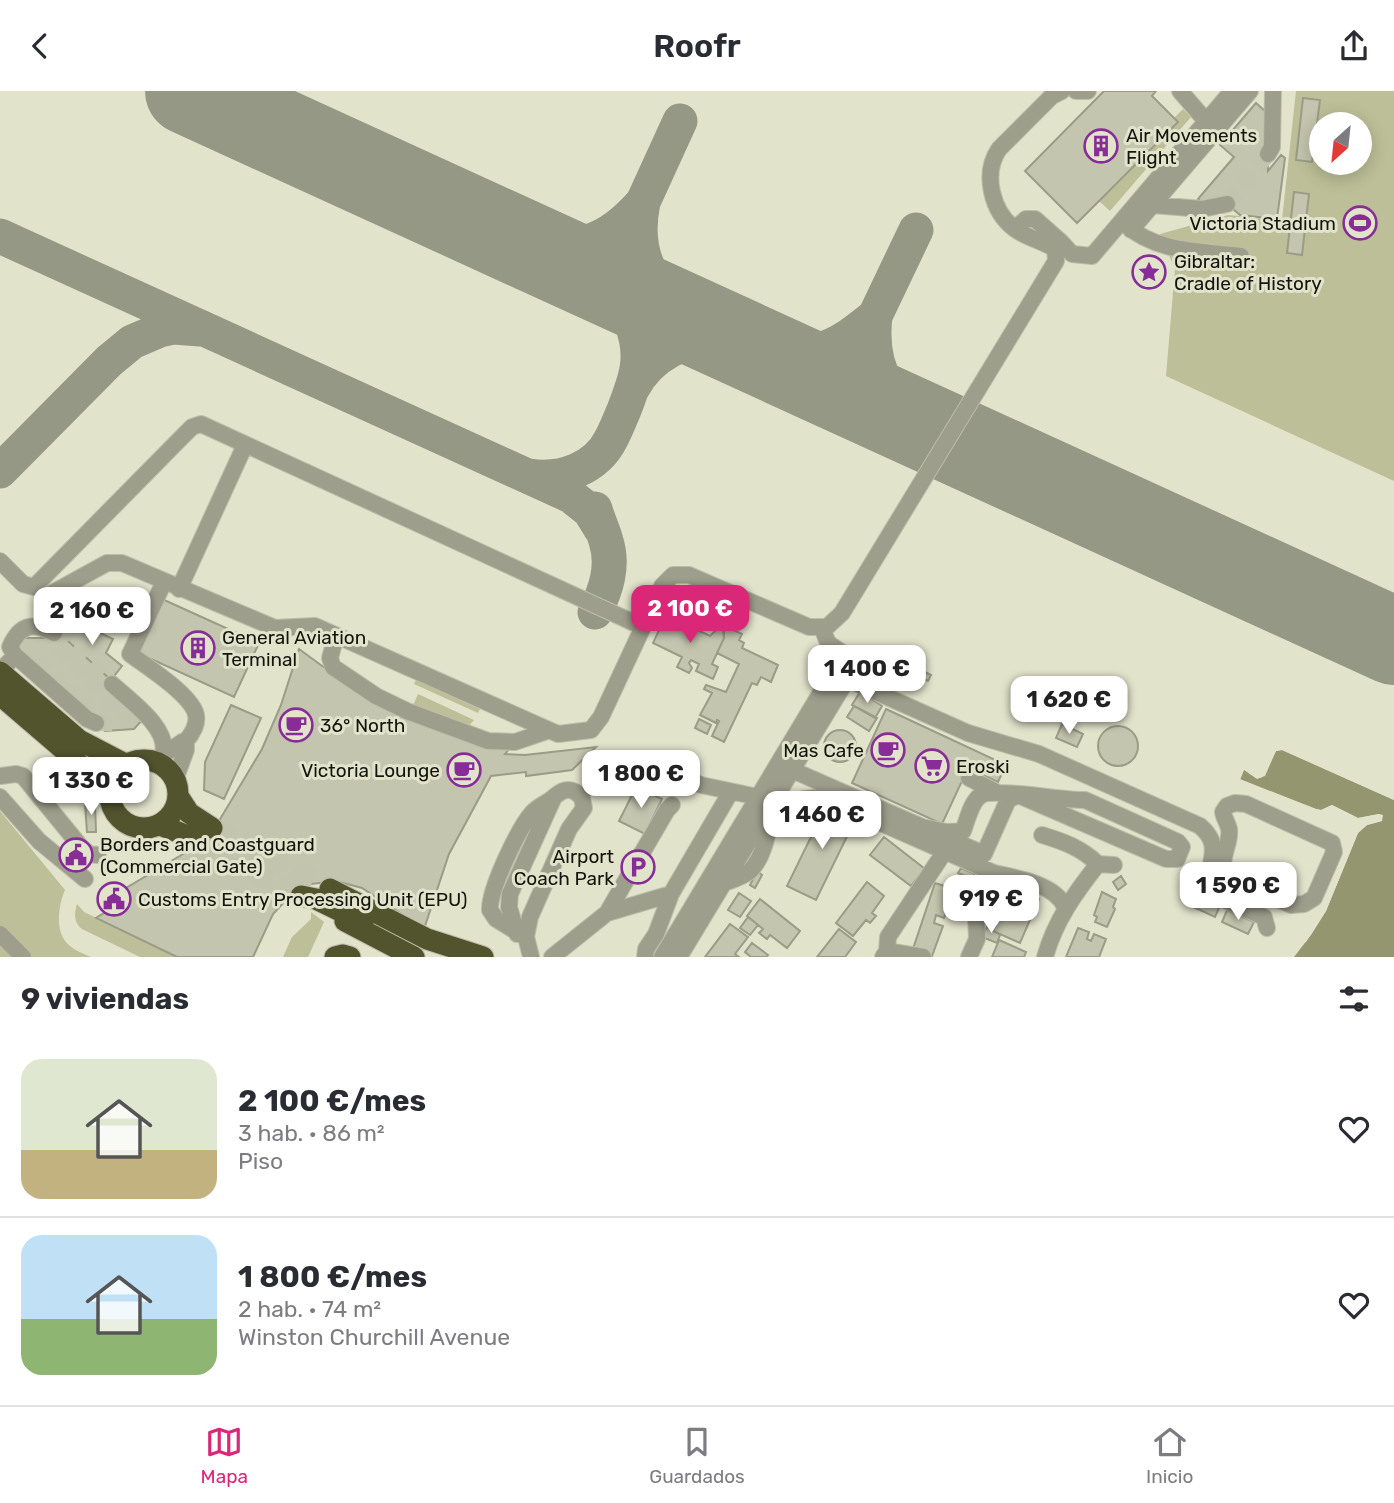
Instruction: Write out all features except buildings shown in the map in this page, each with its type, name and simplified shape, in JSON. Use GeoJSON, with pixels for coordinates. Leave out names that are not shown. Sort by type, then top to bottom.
{"type":"FeatureCollection","features":[{"type":"Feature","properties":{"kind":"highway"},"geometry":{"type":"LineString","coordinates":[[5,666],[79,740],[127,765]]}},
{"type":"Feature","properties":{"kind":"highway"},"geometry":{"type":"LineString","coordinates":[[0,695],[64,749],[110,793]]}},
{"type":"Feature","properties":{"kind":"highway"},"geometry":{"type":"LineString","coordinates":[[156,758],[165,767],[189,813],[205,834],[160,825],[143,828],[124,821],[112,805],[112,782],[118,772],[135,761],[156,758]]}},
{"type":"Feature","properties":{"kind":"highway"},"geometry":{"type":"LineString","coordinates":[[160,825],[173,813],[177,788]]}},
{"type":"Feature","properties":{"kind":"highway"},"geometry":{"type":"LineString","coordinates":[[330,889],[427,939],[483,957]]}},
{"type":"Feature","properties":{"kind":"highway"},"geometry":{"type":"LineString","coordinates":[[414,957],[312,905],[301,896],[316,899],[432,957]]}},
{"type":"Feature","properties":{"kind":"highway"},"geometry":{"type":"LineString","coordinates":[[335,957],[350,957]]}},
{"type":"Feature","properties":{"kind":"street"},"geometry":{"type":"LineString","coordinates":[[47,596],[113,561],[275,628],[315,626],[558,734],[591,730],[601,717],[662,586],[673,575],[689,575],[809,627],[822,628],[833,624],[1053,267],[1057,253],[1052,247],[1015,229],[1002,215],[994,198],[990,174],[999,149],[1046,101],[1062,91]]}},
{"type":"Feature","properties":{"kind":"street"},"geometry":{"type":"LineString","coordinates":[[1076,91],[1088,91]]}},
{"type":"Feature","properties":{"kind":"street"},"geometry":{"type":"LineString","coordinates":[[1180,91],[1206,121]]}},
{"type":"Feature","properties":{"kind":"street"},"geometry":{"type":"LineString","coordinates":[[1126,225],[1232,91]]}},
{"type":"Feature","properties":{"kind":"street"},"geometry":{"type":"LineString","coordinates":[[1015,229],[1026,219],[1035,219],[1043,223],[1072,254],[1092,256],[1153,205],[1250,91]]}},
{"type":"Feature","properties":{"kind":"street"},"geometry":{"type":"LineString","coordinates":[[1268,154],[1272,146],[1273,91]]}},
{"type":"Feature","properties":{"kind":"street"},"geometry":{"type":"LineString","coordinates":[[1153,205],[1202,209],[1227,204]]}},
{"type":"Feature","properties":{"kind":"street"},"geometry":{"type":"LineString","coordinates":[[1126,225],[1139,237],[1159,245],[1241,256]]}},
{"type":"Feature","properties":{"kind":"street"},"geometry":{"type":"LineString","coordinates":[[0,561],[23,585],[34,587],[192,427],[201,424],[643,627]]}},
{"type":"Feature","properties":{"kind":"street"},"geometry":{"type":"LineString","coordinates":[[156,758],[186,741],[192,733],[197,717],[191,702],[130,654],[171,585],[245,445]]}},
{"type":"Feature","properties":{"kind":"street"},"geometry":{"type":"LineString","coordinates":[[54,633],[36,625],[30,626],[12,642],[5,666],[54,687],[87,719],[96,723]]}},
{"type":"Feature","properties":{"kind":"street"},"geometry":{"type":"LineString","coordinates":[[668,957],[764,801],[844,654],[828,643],[822,628]]}},
{"type":"Feature","properties":{"kind":"street"},"geometry":{"type":"LineString","coordinates":[[336,636],[330,658],[333,667],[376,696],[407,711],[488,741],[515,742],[547,730]]}},
{"type":"Feature","properties":{"kind":"street"},"geometry":{"type":"LineString","coordinates":[[668,957],[724,883],[741,876],[754,865],[766,840],[764,801],[792,770],[843,686],[831,674]]}},
{"type":"Feature","properties":{"kind":"street"},"geometry":{"type":"LineString","coordinates":[[831,674],[968,733],[1039,754],[1200,826],[1219,841],[1227,876],[1298,905],[1304,905],[1314,898],[1334,849],[1330,841],[1241,803],[1230,805],[1223,812],[1229,830],[1219,841],[1214,845],[1209,891],[1264,917],[1267,928]]}},
{"type":"Feature","properties":{"kind":"street"},"geometry":{"type":"LineString","coordinates":[[111,684],[136,708],[164,742],[156,758]]}},
{"type":"Feature","properties":{"kind":"street"},"geometry":{"type":"LineString","coordinates":[[177,788],[186,741]]}},
{"type":"Feature","properties":{"kind":"street"},"geometry":{"type":"LineString","coordinates":[[792,770],[922,827],[964,838],[984,855],[1007,798]]}},
{"type":"Feature","properties":{"kind":"street"},"geometry":{"type":"LineString","coordinates":[[0,776],[16,773],[23,776],[81,847],[89,854],[98,855]]}},
{"type":"Feature","properties":{"kind":"street"},"geometry":{"type":"LineString","coordinates":[[677,775],[701,785],[764,801],[786,814],[804,799],[822,797],[994,873],[1014,877],[1050,891],[1061,897],[1065,907]]}},
{"type":"Feature","properties":{"kind":"street"},"geometry":{"type":"LineString","coordinates":[[964,838],[977,797],[985,793],[1007,798],[1085,800],[1178,842],[1182,847],[1177,859],[1166,859],[1007,798],[969,778]]}},
{"type":"Feature","properties":{"kind":"street"},"geometry":{"type":"LineString","coordinates":[[524,957],[517,932],[492,915],[491,897],[529,817],[563,790],[572,790],[582,798],[584,808],[569,829],[530,917],[526,937],[531,957]]}},
{"type":"Feature","properties":{"kind":"street"},"geometry":{"type":"LineString","coordinates":[[645,957],[646,949],[656,934],[671,894],[730,793]]}},
{"type":"Feature","properties":{"kind":"street"},"geometry":{"type":"LineString","coordinates":[[0,797],[39,841],[85,879]]}},
{"type":"Feature","properties":{"kind":"street"},"geometry":{"type":"LineString","coordinates":[[552,957],[607,913],[671,805]]}},
{"type":"Feature","properties":{"kind":"street"},"geometry":{"type":"LineString","coordinates":[[1042,835],[1070,843],[1106,865],[1065,907],[1048,943],[1045,957]]}},
{"type":"Feature","properties":{"kind":"street"},"geometry":{"type":"LineString","coordinates":[[923,957],[885,954],[888,937],[945,851]]}},
{"type":"Feature","properties":{"kind":"street"},"geometry":{"type":"LineString","coordinates":[[969,957],[977,939],[976,916],[994,873]]}},
{"type":"Feature","properties":{"kind":"street"},"geometry":{"type":"LineString","coordinates":[[607,913],[671,894]]}},
{"type":"Feature","properties":{"kind":"street"},"geometry":{"type":"LineString","coordinates":[[0,934],[23,957]]}},
{"type":"Feature","properties":{"kind":"shaded area"},"geometry":{"type":"Polygon","coordinates":[[[1296,91],[1394,91],[1394,481],[1166,376],[1175,269],[1160,234],[1228,215],[1282,220],[1296,91]]]}},
{"type":"Feature","properties":{"kind":"shaded area"},"geometry":{"type":"Polygon","coordinates":[[[1183,109],[1191,117],[1110,211],[1099,201],[1177,122],[1174,118],[1183,109]]]}},
{"type":"Feature","properties":{"kind":"shaded area"},"geometry":{"type":"Polygon","coordinates":[[[416,680],[480,709],[478,713],[414,684],[416,680]]]}},
{"type":"Feature","properties":{"kind":"shaded area"},"geometry":{"type":"Polygon","coordinates":[[[418,694],[474,720],[466,729],[412,708],[418,694]]]}},
{"type":"Feature","properties":{"kind":"shaded area"},"geometry":{"type":"Polygon","coordinates":[[[1282,750],[1394,800],[1394,957],[1294,957],[1326,911],[1358,833],[1367,825],[1382,821],[1379,814],[1358,818],[1332,805],[1321,810],[1316,809],[1240,779],[1244,769],[1261,778],[1276,751],[1282,750]]]}},
{"type":"Feature","properties":{"kind":"shaded area"},"geometry":{"type":"Polygon","coordinates":[[[0,811],[65,890],[59,919],[65,941],[91,957],[0,957],[0,811]]]}},
{"type":"Feature","properties":{"kind":"shaded area"},"geometry":{"type":"Polygon","coordinates":[[[77,904],[84,912],[177,957],[140,957],[82,929],[75,918],[77,904]]]}},
{"type":"Feature","properties":{"kind":"shaded area"},"geometry":{"type":"Polygon","coordinates":[[[311,912],[324,922],[308,957],[283,957],[292,937],[311,919],[311,912]]]}},
{"type":"Feature","properties":{"kind":"pier"},"geometry":{"type":"Polygon","coordinates":[[[1278,746],[1394,796],[1394,800],[1282,750],[1276,751],[1265,776],[1257,779],[1244,770],[1240,780],[1316,809],[1321,810],[1332,805],[1358,818],[1383,815],[1382,821],[1367,825],[1358,833],[1326,911],[1306,942],[1299,945],[1330,895],[1355,831],[1366,822],[1380,818],[1357,822],[1332,809],[1322,813],[1315,812],[1237,782],[1236,778],[1243,766],[1257,775],[1262,774],[1273,749],[1278,746]]]}},
{"type":"Feature","properties":{"kind":"taxiway"},"geometry":{"type":"LineString","coordinates":[[643,202],[680,121]]}},
{"type":"Feature","properties":{"kind":"taxiway"},"geometry":{"type":"LineString","coordinates":[[519,241],[557,245],[588,242],[615,228],[643,202],[640,238],[648,267],[665,293],[689,319]]}},
{"type":"Feature","properties":{"kind":"taxiway"},"geometry":{"type":"LineString","coordinates":[[875,316],[916,230]]}},
{"type":"Feature","properties":{"kind":"taxiway"},"geometry":{"type":"LineString","coordinates":[[0,236],[571,496],[590,511],[601,529]]}},
{"type":"Feature","properties":{"kind":"taxiway"},"geometry":{"type":"LineString","coordinates":[[529,476],[553,477],[565,474],[576,471],[596,458],[616,428],[632,388],[637,367],[635,334],[626,312],[605,289],[570,265]]}},
{"type":"Feature","properties":{"kind":"taxiway"},"geometry":{"type":"LineString","coordinates":[[632,389],[639,377],[659,357],[684,344],[712,339],[730,341],[770,353],[808,352],[840,342],[875,316],[874,337],[880,371],[897,398],[940,433]]}},
{"type":"Feature","properties":{"kind":"taxiway"},"geometry":{"type":"LineString","coordinates":[[0,471],[109,361],[132,342],[174,327],[200,329]]}},
{"type":"Feature","properties":{"kind":"taxiway"},"geometry":{"type":"LineString","coordinates":[[595,509],[606,541],[609,560],[605,586],[595,612]]}},
{"type":"Feature","properties":{"kind":"runway"},"geometry":{"type":"LineString","coordinates":[[189,91],[1394,641]]}},
{"type":"Feature","properties":{"kind":"tunnel"},"geometry":{"type":"LineString","coordinates":[[1227,204],[1268,154]]}},
{"type":"Feature","properties":{"kind":"tunnel"},"geometry":{"type":"LineString","coordinates":[[54,633],[112,684]]}},
{"type":"Feature","properties":{"kind":"tunnel"},"geometry":{"type":"LineString","coordinates":[[35,669],[59,655],[75,652]]}},
{"type":"Feature","properties":{"kind":"tunnel"},"geometry":{"type":"LineString","coordinates":[[50,682],[62,680],[75,672],[94,669]]}},
{"type":"Feature","properties":{"kind":"tunnel"},"geometry":{"type":"LineString","coordinates":[[64,694],[110,682]]}},
{"type":"Feature","properties":{"kind":"tunnel"},"geometry":{"type":"LineString","coordinates":[[78,707],[102,706],[124,699]]}},
{"type":"Feature","properties":{"kind":"tunnel"},"geometry":{"type":"LineString","coordinates":[[96,723],[115,723],[140,714]]}},
{"type":"Feature","properties":{"kind":"tunnel"},"geometry":{"type":"LineString","coordinates":[[212,828],[330,889]]}},
{"type":"Feature","properties":{"kind":"tunnel"},"geometry":{"type":"LineString","coordinates":[[198,840],[301,896]]}},
{"type":"Feature","properties":{"kind":"place","name":"Air Movements Flight"},"geometry":{"type":"Point","coordinates":[1101,146]}},
{"type":"Feature","properties":{"kind":"place","name":"Victoria Stadium"},"geometry":{"type":"Point","coordinates":[1360,223]}},
{"type":"Feature","properties":{"kind":"place","name":"Gibraltar: Cradle of History"},"geometry":{"type":"Point","coordinates":[1149,272]}},
{"type":"Feature","properties":{"kind":"place","name":"General Aviation Terminal"},"geometry":{"type":"Point","coordinates":[198,648]}},
{"type":"Feature","properties":{"kind":"place","name":"36° North"},"geometry":{"type":"Point","coordinates":[296,725]}},
{"type":"Feature","properties":{"kind":"place","name":"Mas Cafe"},"geometry":{"type":"Point","coordinates":[888,750]}},
{"type":"Feature","properties":{"kind":"place","name":"Eroski"},"geometry":{"type":"Point","coordinates":[932,766]}},
{"type":"Feature","properties":{"kind":"place","name":"Victoria Lounge"},"geometry":{"type":"Point","coordinates":[464,770]}},
{"type":"Feature","properties":{"kind":"place","name":"Borders and Coastguard (Commercial Gate)"},"geometry":{"type":"Point","coordinates":[76,855]}},
{"type":"Feature","properties":{"kind":"place","name":"Airport Coach Park"},"geometry":{"type":"Point","coordinates":[638,867]}},
{"type":"Feature","properties":{"kind":"place","name":"Customs Entry Processing Unit (EPU)"},"geometry":{"type":"Point","coordinates":[114,899]}}]}
